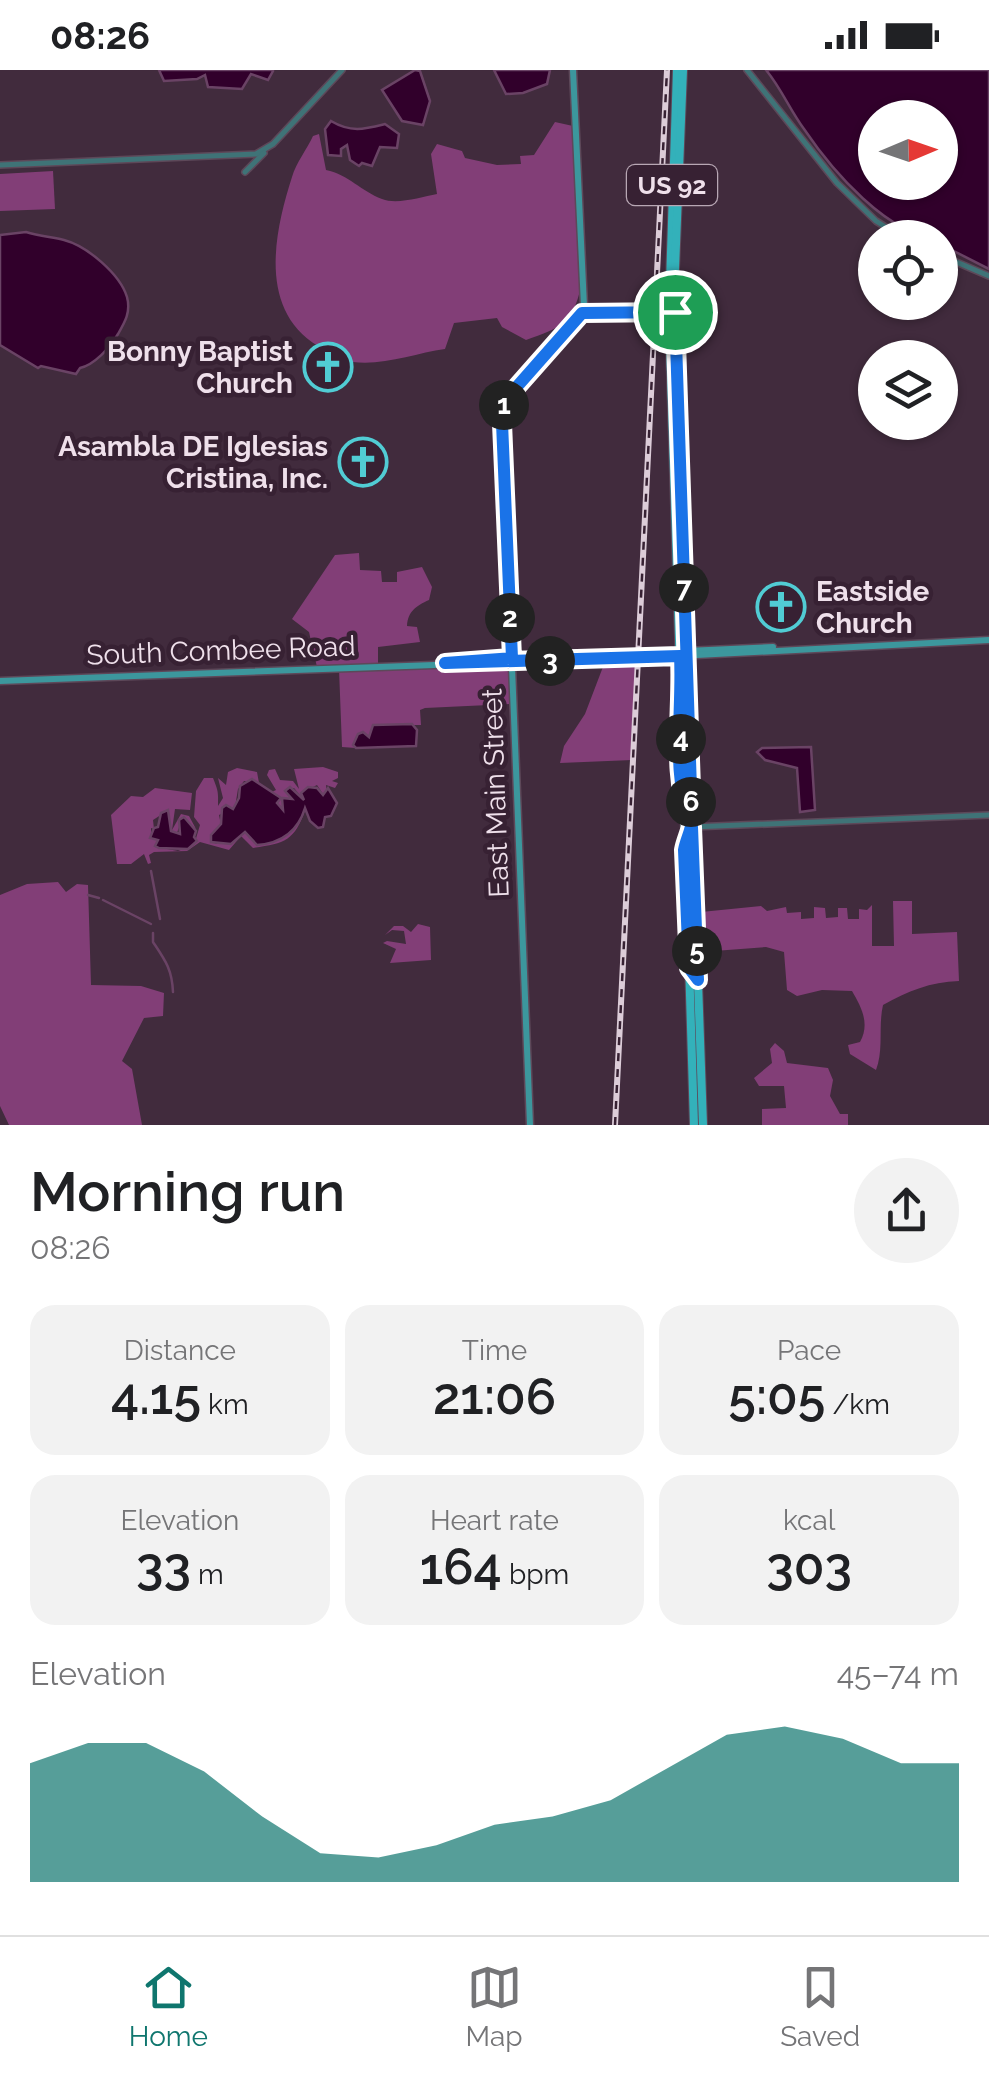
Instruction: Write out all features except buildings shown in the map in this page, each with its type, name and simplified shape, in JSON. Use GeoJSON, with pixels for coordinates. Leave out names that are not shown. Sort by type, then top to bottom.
{"type":"FeatureCollection","features":[{"type":"Feature","properties":{"kind":"main road"},"geometry":{"type":"LineString","coordinates":[[573,70],[584,285],[582,313]]}},
{"type":"Feature","properties":{"kind":"main road","name":"US 92"},"geometry":{"type":"LineString","coordinates":[[680,70],[672,313],[683,560],[680,733],[694,1125]]}},
{"type":"Feature","properties":{"kind":"main road","name":"East Main Street"},"geometry":{"type":"LineString","coordinates":[[530,1125],[504,406],[582,313]]}},
{"type":"Feature","properties":{"kind":"main road","name":"US 92"},"geometry":{"type":"LineString","coordinates":[[678,482],[676,527],[690,766],[703,1125]]}},
{"type":"Feature","properties":{"kind":"main road"},"geometry":{"type":"LineString","coordinates":[[676,527],[683,560]]}},
{"type":"Feature","properties":{"kind":"main road","name":"South Combee Road"},"geometry":{"type":"LineString","coordinates":[[0,681],[989,640]]}},
{"type":"Feature","properties":{"kind":"main road"},"geometry":{"type":"LineString","coordinates":[[680,733],[690,766]]}},
{"type":"Feature","properties":{"kind":"main road"},"geometry":{"type":"LineString","coordinates":[[683,796],[692,827],[684,850]]}},
{"type":"Feature","properties":{"kind":"main road"},"geometry":{"type":"LineString","coordinates":[[690,990],[698,980],[689,968],[697,955]]}},
{"type":"Feature","properties":{"kind":"street"},"geometry":{"type":"LineString","coordinates":[[245,172],[342,70]]}},
{"type":"Feature","properties":{"kind":"street"},"geometry":{"type":"LineString","coordinates":[[748,70],[837,183],[875,220]]}},
{"type":"Feature","properties":{"kind":"street"},"geometry":{"type":"LineString","coordinates":[[0,164],[244,156],[266,150]]}},
{"type":"Feature","properties":{"kind":"street"},"geometry":{"type":"LineString","coordinates":[[958,263],[989,276]]}},
{"type":"Feature","properties":{"kind":"street"},"geometry":{"type":"LineString","coordinates":[[582,313],[672,313]]}},
{"type":"Feature","properties":{"kind":"street"},"geometry":{"type":"LineString","coordinates":[[692,827],[989,815]]}},
{"type":"Feature","properties":{"kind":"shaded area"},"geometry":{"type":"Polygon","coordinates":[[[159,70],[273,71],[268,80],[251,74],[242,89],[208,87],[205,75],[164,81],[159,70]]]}},
{"type":"Feature","properties":{"kind":"shaded area"},"geometry":{"type":"Polygon","coordinates":[[[415,70],[420,71],[430,101],[423,125],[402,121],[382,90],[415,70]]]}},
{"type":"Feature","properties":{"kind":"shaded area"},"geometry":{"type":"Polygon","coordinates":[[[494,70],[550,70],[547,84],[523,93],[506,94],[494,70]]]}},
{"type":"Feature","properties":{"kind":"shaded area"},"geometry":{"type":"Polygon","coordinates":[[[766,70],[989,70],[989,269],[958,253],[958,220],[891,220],[865,200],[958,200],[958,100],[858,100],[858,193],[799,122],[766,70]]]}},
{"type":"Feature","properties":{"kind":"shaded area"},"geometry":{"type":"Polygon","coordinates":[[[331,121],[352,129],[385,124],[399,134],[397,148],[380,147],[372,166],[359,166],[350,160],[347,145],[341,149],[341,156],[328,155],[325,129],[331,121]]]}},
{"type":"Feature","properties":{"kind":"shaded area"},"geometry":{"type":"Polygon","coordinates":[[[555,122],[573,126],[581,286],[574,309],[563,323],[526,340],[502,327],[497,318],[454,323],[445,349],[364,363],[335,356],[299,331],[286,312],[279,291],[276,246],[292,177],[313,136],[319,134],[326,170],[382,199],[402,201],[437,194],[431,154],[437,144],[462,151],[465,158],[497,165],[521,164],[520,156],[534,155],[555,122]]]}},
{"type":"Feature","properties":{"kind":"shaded area"},"geometry":{"type":"Polygon","coordinates":[[[53,171],[55,209],[0,211],[0,174],[53,171]]]}},
{"type":"Feature","properties":{"kind":"shaded area"},"geometry":{"type":"Polygon","coordinates":[[[26,232],[83,248],[110,270],[127,297],[127,317],[115,339],[76,374],[38,368],[0,345],[0,235],[26,232]]]}},
{"type":"Feature","properties":{"kind":"shaded area"},"geometry":{"type":"Polygon","coordinates":[[[359,553],[360,570],[381,571],[382,582],[397,582],[397,572],[422,567],[432,587],[429,600],[414,610],[407,626],[417,627],[420,642],[378,647],[378,664],[317,667],[309,632],[292,619],[335,555],[359,553]]]}},
{"type":"Feature","properties":{"kind":"shaded area"},"geometry":{"type":"Polygon","coordinates":[[[638,658],[632,760],[560,763],[564,746],[585,714],[606,659],[638,658]]]}},
{"type":"Feature","properties":{"kind":"shaded area"},"geometry":{"type":"Polygon","coordinates":[[[511,664],[512,704],[425,708],[420,710],[421,725],[373,725],[368,738],[365,736],[353,745],[356,748],[342,747],[339,669],[511,664]]]}},
{"type":"Feature","properties":{"kind":"shaded area"},"geometry":{"type":"Polygon","coordinates":[[[412,724],[417,730],[416,746],[353,745],[358,734],[363,732],[369,737],[373,725],[412,724]]]}},
{"type":"Feature","properties":{"kind":"shaded area"},"geometry":{"type":"Polygon","coordinates":[[[811,747],[815,810],[800,812],[797,768],[765,760],[757,752],[762,748],[811,747]]]}},
{"type":"Feature","properties":{"kind":"shaded area"},"geometry":{"type":"Polygon","coordinates":[[[323,767],[338,772],[338,778],[332,781],[338,783],[335,788],[326,785],[327,793],[323,794],[317,785],[301,793],[304,800],[294,788],[286,789],[293,794],[289,794],[291,800],[283,798],[283,810],[277,803],[281,798],[258,785],[256,781],[244,781],[238,789],[235,807],[219,815],[221,825],[211,836],[211,842],[217,844],[230,842],[245,832],[257,845],[274,841],[293,829],[306,808],[297,828],[281,842],[253,848],[241,836],[229,850],[200,842],[187,851],[154,852],[149,855],[148,864],[144,854],[131,864],[117,864],[111,815],[131,796],[143,797],[155,788],[192,793],[190,810],[175,809],[172,830],[181,814],[189,816],[196,829],[182,818],[177,833],[171,831],[167,811],[153,820],[154,829],[151,828],[151,838],[158,840],[156,847],[178,851],[194,845],[200,825],[194,817],[196,791],[204,778],[213,778],[218,806],[223,798],[218,778],[226,785],[228,772],[237,768],[257,772],[259,783],[272,792],[276,790],[267,775],[269,770],[275,769],[280,780],[293,781],[299,789],[294,769],[323,767]]]}},
{"type":"Feature","properties":{"kind":"shaded area"},"geometry":{"type":"Polygon","coordinates":[[[252,779],[281,798],[277,803],[283,810],[282,798],[292,799],[285,791],[290,787],[304,800],[301,793],[308,787],[317,788],[323,795],[328,788],[337,803],[331,816],[325,817],[323,827],[318,828],[310,821],[305,808],[293,829],[274,842],[257,845],[245,832],[231,844],[211,842],[211,835],[221,824],[222,808],[226,805],[233,809],[240,786],[252,779]]]}},
{"type":"Feature","properties":{"kind":"shaded area"},"geometry":{"type":"Polygon","coordinates":[[[168,810],[171,831],[180,834],[179,820],[184,817],[196,831],[197,841],[188,849],[159,848],[155,846],[158,840],[150,838],[161,813],[168,810]]]}},
{"type":"Feature","properties":{"kind":"shaded area"},"geometry":{"type":"Polygon","coordinates":[[[58,882],[66,892],[77,884],[88,885],[91,985],[141,986],[164,993],[163,1016],[144,1018],[122,1061],[132,1069],[142,1125],[9,1125],[0,1106],[0,895],[27,884],[58,882]]]}},
{"type":"Feature","properties":{"kind":"shaded area"},"geometry":{"type":"Polygon","coordinates":[[[893,901],[912,901],[912,934],[957,932],[959,981],[919,988],[883,1005],[876,1070],[850,1054],[848,1045],[860,1042],[864,1029],[862,1010],[852,991],[822,990],[797,996],[787,990],[784,952],[766,947],[701,952],[701,912],[761,906],[767,911],[786,907],[787,913],[801,912],[801,919],[814,918],[814,907],[825,908],[826,918],[838,917],[838,908],[847,908],[848,919],[859,919],[859,909],[867,910],[872,905],[872,946],[894,946],[893,901]]]}},
{"type":"Feature","properties":{"kind":"shaded area"},"geometry":{"type":"Polygon","coordinates":[[[418,924],[430,927],[431,960],[390,963],[396,949],[383,943],[406,944],[404,931],[392,930],[385,935],[394,926],[411,932],[418,924]]]}},
{"type":"Feature","properties":{"kind":"shaded area"},"geometry":{"type":"Polygon","coordinates":[[[775,1043],[784,1051],[787,1063],[828,1068],[833,1080],[830,1096],[840,1114],[848,1114],[848,1125],[762,1125],[762,1109],[786,1108],[784,1086],[759,1086],[754,1078],[772,1063],[770,1049],[775,1043]]]}},
{"type":"Feature","properties":{"kind":"waterway"},"geometry":{"type":"LineString","coordinates":[[151,871],[160,919]]}},
{"type":"Feature","properties":{"kind":"waterway"},"geometry":{"type":"LineString","coordinates":[[88,895],[99,898]]}},
{"type":"Feature","properties":{"kind":"waterway"},"geometry":{"type":"LineString","coordinates":[[103,900],[151,924]]}},
{"type":"Feature","properties":{"kind":"waterway"},"geometry":{"type":"LineString","coordinates":[[153,933],[173,992]]}},
{"type":"Feature","properties":{"kind":"railway"},"geometry":{"type":"LineString","coordinates":[[615,1125],[667,70]]}},
{"type":"Feature","properties":{"kind":"place","name":"Bonny Baptist Church"},"geometry":{"type":"Point","coordinates":[328,367]}},
{"type":"Feature","properties":{"kind":"place","name":"Asambla DE Iglesias Cristina, Inc."},"geometry":{"type":"Point","coordinates":[363,462]}},
{"type":"Feature","properties":{"kind":"place","name":"Eastside Church"},"geometry":{"type":"Point","coordinates":[781,607]}},
{"type":"Feature","properties":{"kind":"route"},"geometry":{"type":"LineString","coordinates":[[675,312],[582,313],[506,399],[502,423],[512,658],[445,663],[680,656],[682,778],[692,827],[698,980],[689,968],[684,850],[692,827],[692,819],[675,312]]}}]}
